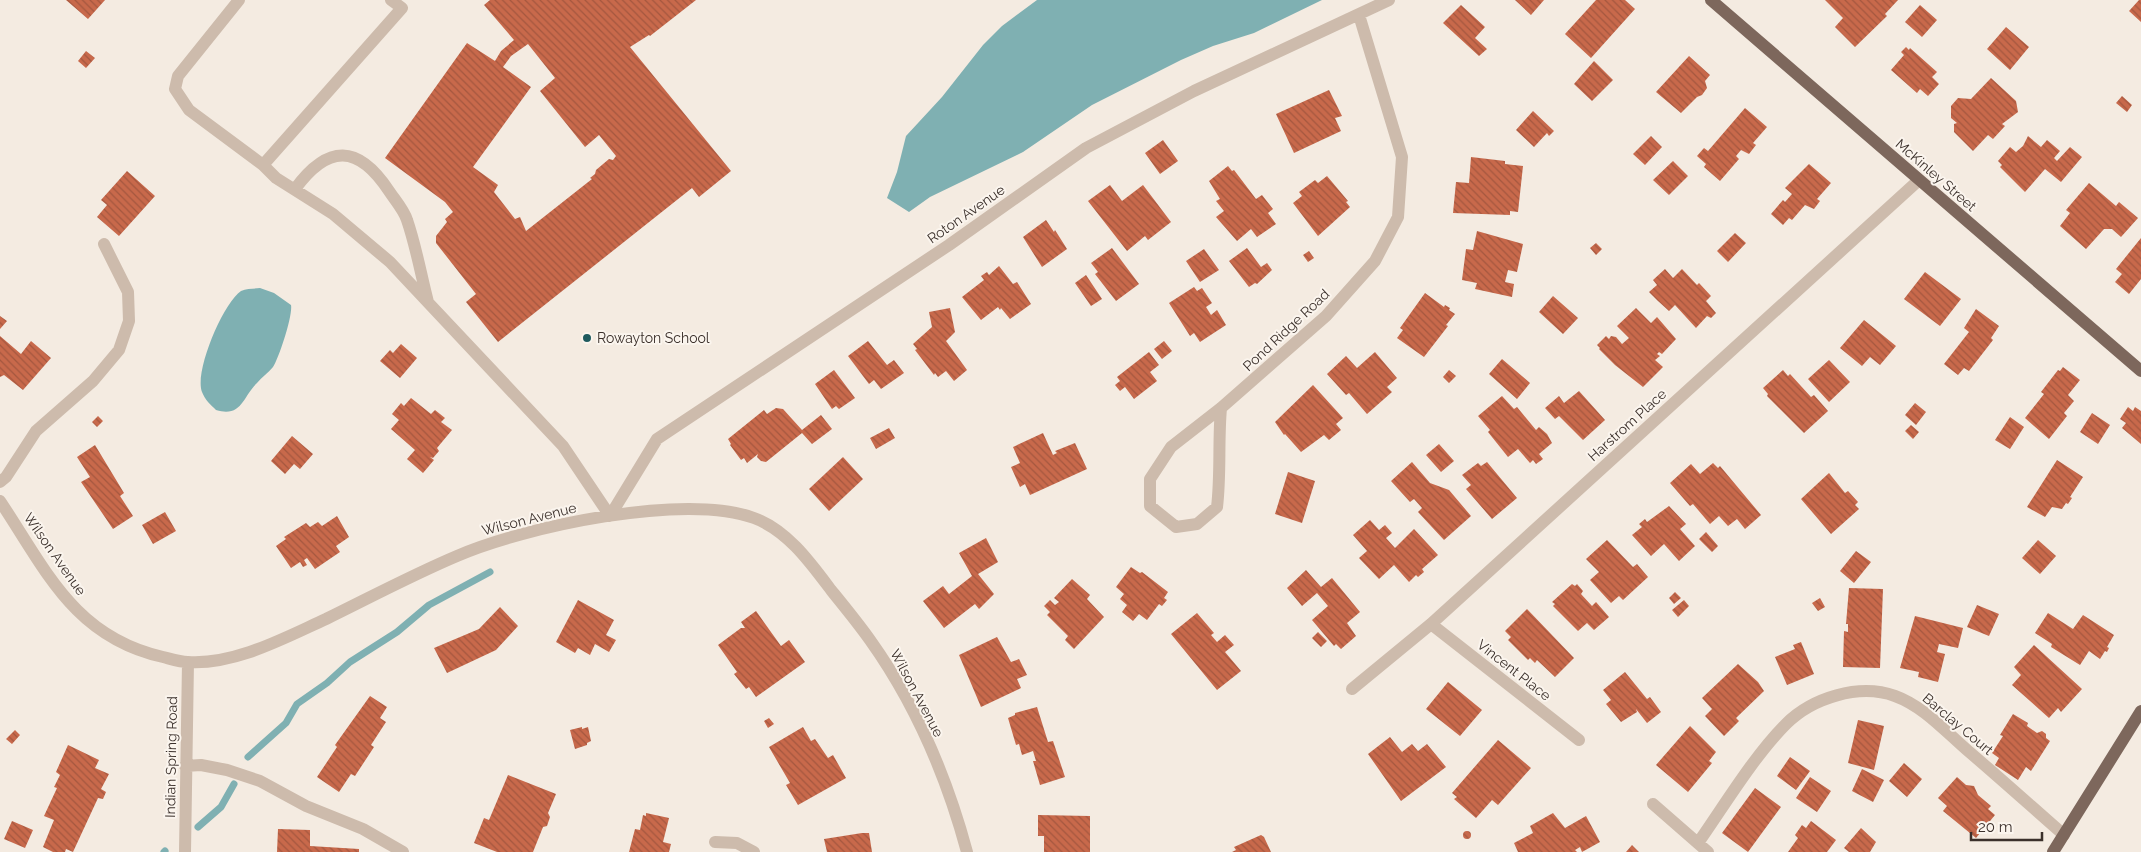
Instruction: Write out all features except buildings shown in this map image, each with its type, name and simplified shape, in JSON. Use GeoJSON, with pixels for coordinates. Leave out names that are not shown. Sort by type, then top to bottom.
{"type":"FeatureCollection","features":[{"type":"Feature","properties":{"kind":"main road","name":"McKinley Street"},"geometry":{"type":"LineString","coordinates":[[1711,0],[2141,371]]}},
{"type":"Feature","properties":{"kind":"main road"},"geometry":{"type":"LineString","coordinates":[[2053,852],[2141,711]]}},
{"type":"Feature","properties":{"kind":"street"},"geometry":{"type":"LineString","coordinates":[[239,0],[178,76],[175,90],[189,110],[263,165],[276,178],[333,214],[390,262],[563,446],[610,516]]}},
{"type":"Feature","properties":{"kind":"street"},"geometry":{"type":"LineString","coordinates":[[263,165],[402,8],[391,0]]}},
{"type":"Feature","properties":{"kind":"street","name":"Roton Avenue"},"geometry":{"type":"LineString","coordinates":[[610,516],[657,439],[949,245],[1086,148],[1194,91],[1389,0]]}},
{"type":"Feature","properties":{"kind":"street","name":"Pond Ridge Road"},"geometry":{"type":"LineString","coordinates":[[1221,408],[1218,440],[1220,480],[1217,507],[1197,524],[1176,528],[1150,506],[1150,479],[1170,447],[1221,408],[1326,316],[1375,261],[1398,217],[1402,157],[1359,15]]}},
{"type":"Feature","properties":{"kind":"street"},"geometry":{"type":"LineString","coordinates":[[295,189],[307,173],[323,159],[340,155],[357,158],[379,176],[407,218],[428,304]]}},
{"type":"Feature","properties":{"kind":"street","name":"Harstrom Place"},"geometry":{"type":"LineString","coordinates":[[1352,688],[1431,624],[1919,180]]}},
{"type":"Feature","properties":{"kind":"street"},"geometry":{"type":"LineString","coordinates":[[0,482],[6,477],[36,431],[93,381],[119,350],[129,321],[128,292],[104,244]]}},
{"type":"Feature","properties":{"kind":"street","name":"Wilson Avenue"},"geometry":{"type":"LineString","coordinates":[[0,501],[66,599],[84,619],[102,632],[146,653],[188,662],[215,660],[267,646],[459,554],[554,526],[610,516],[679,508],[728,511],[754,518],[776,529],[810,562],[871,641],[916,716],[959,821],[967,852]]}},
{"type":"Feature","properties":{"kind":"street","name":"Vincent Place"},"geometry":{"type":"LineString","coordinates":[[1431,624],[1579,740]]}},
{"type":"Feature","properties":{"kind":"street","name":"Indian Spring Road"},"geometry":{"type":"LineString","coordinates":[[185,852],[188,662]]}},
{"type":"Feature","properties":{"kind":"street","name":"Barclay Court"},"geometry":{"type":"LineString","coordinates":[[1698,843],[1771,741],[1787,724],[1806,708],[1826,698],[1877,692],[1894,696],[1928,715],[2064,836]]}},
{"type":"Feature","properties":{"kind":"street"},"geometry":{"type":"LineString","coordinates":[[185,766],[201,765],[227,770],[260,780],[306,806],[363,829],[403,852]]}},
{"type":"Feature","properties":{"kind":"street"},"geometry":{"type":"LineString","coordinates":[[1654,804],[1708,852]]}},
{"type":"Feature","properties":{"kind":"street"},"geometry":{"type":"LineString","coordinates":[[715,842],[738,843],[754,852]]}},
{"type":"Feature","properties":{"kind":"water"},"geometry":{"type":"Polygon","coordinates":[[[1037,0],[1322,0],[1254,33],[1213,46],[1181,60],[1092,105],[1023,152],[930,197],[909,212],[887,198],[897,172],[906,136],[942,97],[983,45],[1002,26],[1037,0]]]}},
{"type":"Feature","properties":{"kind":"water"},"geometry":{"type":"Polygon","coordinates":[[[260,288],[274,293],[291,305],[290,318],[282,346],[273,367],[252,388],[237,408],[225,412],[216,410],[202,392],[202,369],[206,354],[226,309],[234,298],[243,290],[260,288]]]}},
{"type":"Feature","properties":{"kind":"waterway"},"geometry":{"type":"LineString","coordinates":[[248,757],[286,723],[297,704],[327,683],[350,662],[397,632],[429,605],[490,572]]}},
{"type":"Feature","properties":{"kind":"waterway"},"geometry":{"type":"LineString","coordinates":[[198,827],[221,807],[234,784]]}},
{"type":"Feature","properties":{"kind":"place","name":"Rowayton School"},"geometry":{"type":"Point","coordinates":[587,338]}}]}
